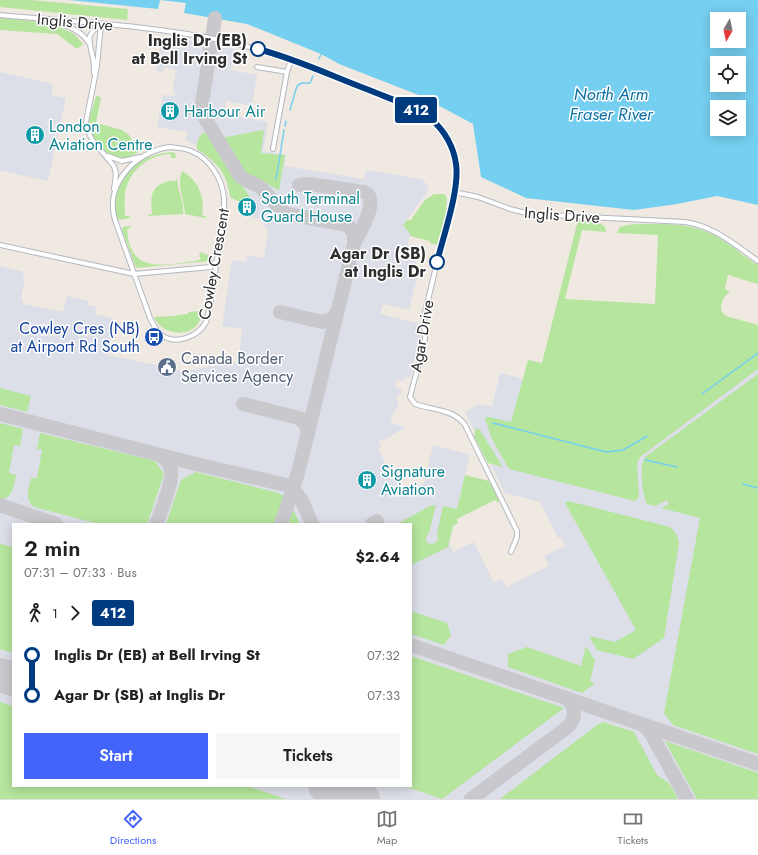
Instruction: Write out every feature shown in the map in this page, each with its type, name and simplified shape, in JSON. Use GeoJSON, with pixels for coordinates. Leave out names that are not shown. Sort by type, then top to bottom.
{"type":"FeatureCollection","features":[{"type":"Feature","properties":{"kind":"street","name":"Inglis Drive"},"geometry":{"type":"LineString","coordinates":[[0,15],[160,30],[226,41],[292,60],[408,106],[433,121],[444,134],[454,154],[456,174],[454,192],[478,197],[530,214],[686,222],[697,224],[718,233],[758,261]]}},
{"type":"Feature","properties":{"kind":"street"},"geometry":{"type":"LineString","coordinates":[[45,19],[66,25],[76,30],[86,39],[90,47]]}},
{"type":"Feature","properties":{"kind":"street"},"geometry":{"type":"LineString","coordinates":[[95,77],[89,40],[91,33],[101,24]]}},
{"type":"Feature","properties":{"kind":"street"},"geometry":{"type":"LineString","coordinates":[[101,24],[97,66],[87,116],[87,126],[92,140],[113,163],[115,170],[113,200]]}},
{"type":"Feature","properties":{"kind":"street"},"geometry":{"type":"LineString","coordinates":[[273,149],[287,72],[292,60]]}},
{"type":"Feature","properties":{"kind":"street"},"geometry":{"type":"LineString","coordinates":[[257,67],[287,72]]}},
{"type":"Feature","properties":{"kind":"street","name":"Cowley Crescent"},"geometry":{"type":"LineString","coordinates":[[164,148],[182,148],[197,154],[213,169],[221,184],[224,198],[224,208],[206,322],[198,333],[185,338],[168,338],[156,329],[150,318],[113,215],[113,200],[116,188],[124,174],[144,155],[164,148]]}},
{"type":"Feature","properties":{"kind":"street"},"geometry":{"type":"LineString","coordinates":[[104,154],[122,161],[144,155]]}},
{"type":"Feature","properties":{"kind":"street","name":"Agar Drive"},"geometry":{"type":"LineString","coordinates":[[454,192],[425,314],[425,335],[410,398],[414,404],[453,414],[461,419],[465,425],[517,531],[517,537],[511,552]]}},
{"type":"Feature","properties":{"kind":"street"},"geometry":{"type":"LineString","coordinates":[[0,245],[134,274],[210,267],[215,264],[217,260]]}},
{"type":"Feature","properties":{"kind":"shaded area"},"geometry":{"type":"Polygon","coordinates":[[[162,36],[234,48],[231,70],[257,75],[252,106],[226,101],[224,114],[268,122],[263,151],[286,155],[284,166],[364,179],[366,170],[422,179],[424,181],[429,189],[403,225],[410,234],[408,244],[409,247],[419,250],[412,276],[417,278],[409,310],[383,304],[380,314],[418,323],[420,336],[410,378],[405,377],[404,381],[397,380],[395,388],[402,390],[401,394],[396,397],[399,402],[390,419],[393,424],[406,427],[382,441],[381,438],[378,440],[381,446],[378,449],[392,475],[395,474],[402,487],[394,492],[397,498],[424,483],[433,445],[470,455],[449,543],[453,552],[474,542],[494,583],[502,579],[506,587],[549,566],[544,556],[565,546],[561,537],[558,538],[540,502],[505,493],[465,412],[479,404],[492,407],[500,373],[523,379],[528,360],[542,363],[557,304],[758,326],[758,799],[0,799],[0,266],[24,272],[23,280],[25,281],[21,298],[23,299],[23,304],[63,312],[67,296],[89,301],[88,305],[97,307],[95,314],[112,318],[109,330],[113,331],[108,355],[151,364],[174,365],[174,370],[183,371],[239,362],[242,329],[222,326],[232,260],[246,262],[247,255],[264,258],[268,231],[260,219],[252,217],[254,201],[234,198],[222,170],[204,150],[186,140],[187,132],[157,127],[163,95],[176,96],[173,89],[176,70],[164,67],[163,72],[156,71],[162,36]]]}},
{"type":"Feature","properties":{"kind":"shaded area","name":"London Aviation Centre"},"geometry":{"type":"Polygon","coordinates":[[[0,72],[53,84],[51,95],[66,98],[48,181],[0,171],[0,72]]]}},
{"type":"Feature","properties":{"kind":"green space"},"geometry":{"type":"Polygon","coordinates":[[[0,0],[31,0],[128,9],[127,20],[0,7],[0,0]]]}},
{"type":"Feature","properties":{"kind":"green space"},"geometry":{"type":"Polygon","coordinates":[[[0,18],[51,23],[74,34],[83,44],[77,49],[57,34],[0,30],[0,18]]]}},
{"type":"Feature","properties":{"kind":"green space"},"geometry":{"type":"Polygon","coordinates":[[[96,96],[101,97],[96,123],[122,130],[129,135],[138,152],[132,156],[121,159],[110,154],[95,140],[89,123],[96,96]]]}},
{"type":"Feature","properties":{"kind":"green space"},"geometry":{"type":"Polygon","coordinates":[[[264,130],[261,153],[285,155],[279,190],[264,182],[244,177],[221,138],[264,130]]]}},
{"type":"Feature","properties":{"kind":"green space"},"geometry":{"type":"Polygon","coordinates":[[[203,133],[211,135],[252,201],[251,204],[231,198],[225,176],[222,171],[211,159],[197,149],[198,140],[203,133]]]}},
{"type":"Feature","properties":{"kind":"green space"},"geometry":{"type":"Polygon","coordinates":[[[171,152],[175,153],[176,158],[171,158],[171,154],[155,157],[140,166],[130,178],[125,194],[125,216],[129,216],[130,218],[118,220],[115,212],[116,196],[123,179],[128,172],[144,159],[171,152]]]}},
{"type":"Feature","properties":{"kind":"green space"},"geometry":{"type":"Polygon","coordinates":[[[182,171],[193,180],[200,190],[203,202],[202,216],[206,216],[206,218],[185,214],[180,187],[180,176],[182,171]]]}},
{"type":"Feature","properties":{"kind":"green space"},"geometry":{"type":"Polygon","coordinates":[[[177,177],[183,204],[183,214],[148,216],[152,214],[152,196],[155,189],[165,182],[176,181],[177,177]]]}},
{"type":"Feature","properties":{"kind":"green space"},"geometry":{"type":"Polygon","coordinates":[[[434,194],[444,194],[447,198],[445,219],[439,244],[437,245],[430,243],[430,241],[410,236],[403,225],[408,219],[410,221],[425,200],[434,194]]]}},
{"type":"Feature","properties":{"kind":"green space"},"geometry":{"type":"Polygon","coordinates":[[[578,220],[600,223],[605,228],[606,232],[582,230],[565,299],[655,304],[658,235],[617,233],[620,227],[629,225],[666,224],[693,227],[717,237],[758,265],[758,284],[728,275],[725,288],[730,292],[723,300],[721,307],[726,316],[758,325],[758,369],[640,457],[637,463],[639,497],[635,501],[509,469],[492,439],[485,419],[489,417],[511,422],[528,360],[542,363],[578,220]]]}},
{"type":"Feature","properties":{"kind":"green space"},"geometry":{"type":"Polygon","coordinates":[[[131,226],[127,229],[130,246],[136,256],[142,261],[159,265],[196,261],[201,259],[199,255],[201,252],[210,256],[209,261],[136,268],[122,230],[123,227],[131,226]]]}},
{"type":"Feature","properties":{"kind":"green space"},"geometry":{"type":"Polygon","coordinates":[[[201,311],[200,320],[196,326],[190,330],[182,332],[174,332],[166,329],[159,324],[154,317],[176,316],[188,314],[188,312],[201,311]]]}},
{"type":"Feature","properties":{"kind":"green space"},"geometry":{"type":"Polygon","coordinates":[[[758,374],[758,754],[673,725],[664,713],[700,518],[661,508],[669,504],[667,500],[655,506],[647,504],[642,480],[642,467],[645,457],[758,374]]]}},
{"type":"Feature","properties":{"kind":"green space"},"geometry":{"type":"Polygon","coordinates":[[[0,388],[31,396],[27,412],[0,405],[0,388]]]}},
{"type":"Feature","properties":{"kind":"green space"},"geometry":{"type":"Polygon","coordinates":[[[0,423],[23,429],[20,446],[14,445],[9,473],[16,475],[12,491],[8,497],[0,499],[0,423]]]}},
{"type":"Feature","properties":{"kind":"green space"},"geometry":{"type":"Polygon","coordinates":[[[476,428],[479,429],[503,467],[488,463],[474,436],[476,428]]]}},
{"type":"Feature","properties":{"kind":"green space"},"geometry":{"type":"Polygon","coordinates":[[[40,433],[155,461],[164,474],[147,523],[95,523],[34,507],[29,501],[28,490],[31,478],[37,478],[42,450],[37,449],[40,433]]]}},
{"type":"Feature","properties":{"kind":"green space"},"geometry":{"type":"Polygon","coordinates":[[[196,472],[279,493],[287,497],[300,523],[166,523],[181,480],[196,472]]]}},
{"type":"Feature","properties":{"kind":"green space"},"geometry":{"type":"Polygon","coordinates":[[[465,475],[489,481],[499,499],[498,503],[495,500],[457,519],[458,523],[453,526],[448,547],[412,565],[412,523],[399,523],[430,506],[436,505],[429,533],[426,537],[426,541],[429,544],[435,543],[438,540],[437,534],[443,506],[457,509],[465,475]]]}},
{"type":"Feature","properties":{"kind":"green space"},"geometry":{"type":"Polygon","coordinates":[[[568,501],[670,527],[677,536],[679,543],[664,638],[633,659],[597,650],[589,636],[615,642],[636,630],[565,503],[568,501]]]}},
{"type":"Feature","properties":{"kind":"green space"},"geometry":{"type":"Polygon","coordinates":[[[0,544],[12,547],[12,653],[0,649],[0,544]]]}},
{"type":"Feature","properties":{"kind":"green space"},"geometry":{"type":"Polygon","coordinates":[[[412,611],[447,623],[451,635],[444,645],[412,634],[412,611]]]}},
{"type":"Feature","properties":{"kind":"green space"},"geometry":{"type":"Polygon","coordinates":[[[586,646],[595,660],[590,681],[595,683],[582,693],[508,667],[508,654],[527,647],[581,666],[586,646]]]}},
{"type":"Feature","properties":{"kind":"green space"},"geometry":{"type":"Polygon","coordinates":[[[412,656],[564,708],[442,799],[407,787],[412,787],[412,656]]]}},
{"type":"Feature","properties":{"kind":"green space"},"geometry":{"type":"Polygon","coordinates":[[[0,702],[12,706],[12,787],[250,787],[286,799],[0,799],[0,702]]]}},
{"type":"Feature","properties":{"kind":"green space"},"geometry":{"type":"Polygon","coordinates":[[[603,722],[634,732],[657,775],[669,783],[678,799],[500,799],[597,725],[603,722]]]}},
{"type":"Feature","properties":{"kind":"green space"},"geometry":{"type":"Polygon","coordinates":[[[665,741],[758,773],[758,799],[697,799],[665,741]]]}},
{"type":"Feature","properties":{"kind":"water"},"geometry":{"type":"Polygon","coordinates":[[[69,0],[160,0],[158,9],[69,0]]]}},
{"type":"Feature","properties":{"kind":"water","name":"North Arm Fraser River"},"geometry":{"type":"Polygon","coordinates":[[[160,0],[758,0],[758,205],[717,196],[677,204],[634,210],[526,198],[481,177],[473,124],[421,96],[339,64],[321,54],[247,24],[184,13],[186,3],[160,0]]]}},
{"type":"Feature","properties":{"kind":"waterway"},"geometry":{"type":"LineString","coordinates":[[319,59],[321,54]]}},
{"type":"Feature","properties":{"kind":"waterway"},"geometry":{"type":"LineString","coordinates":[[290,110],[298,85],[302,83],[310,83],[313,76]]}},
{"type":"Feature","properties":{"kind":"waterway"},"geometry":{"type":"LineString","coordinates":[[285,126],[286,121]]}},
{"type":"Feature","properties":{"kind":"waterway"},"geometry":{"type":"LineString","coordinates":[[276,180],[284,130]]}},
{"type":"Feature","properties":{"kind":"waterway"},"geometry":{"type":"LineString","coordinates":[[702,394],[758,353]]}},
{"type":"Feature","properties":{"kind":"waterway"},"geometry":{"type":"LineString","coordinates":[[493,423],[606,452],[623,450],[647,436]]}},
{"type":"Feature","properties":{"kind":"waterway"},"geometry":{"type":"LineString","coordinates":[[645,460],[677,467]]}},
{"type":"Feature","properties":{"kind":"waterway"},"geometry":{"type":"LineString","coordinates":[[743,484],[758,488]]}},
{"type":"Feature","properties":{"kind":"taxiway"},"geometry":{"type":"LineString","coordinates":[[215,18],[202,104],[203,113],[240,176],[260,187],[287,214],[348,225],[354,234],[354,244]]}},
{"type":"Feature","properties":{"kind":"taxiway"},"geometry":{"type":"LineString","coordinates":[[281,523],[298,473],[354,244],[369,213],[370,206],[368,194],[364,192],[309,184],[299,185]]}},
{"type":"Feature","properties":{"kind":"taxiway"},"geometry":{"type":"LineString","coordinates":[[280,312],[322,322],[332,319],[338,311]]}},
{"type":"Feature","properties":{"kind":"taxiway"},"geometry":{"type":"LineString","coordinates":[[243,404],[299,418],[306,425],[308,435]]}},
{"type":"Feature","properties":{"kind":"taxiway"},"geometry":{"type":"LineString","coordinates":[[0,414],[196,464],[286,485],[295,491],[299,496],[312,523]]}},
{"type":"Feature","properties":{"kind":"taxiway"},"geometry":{"type":"LineString","coordinates":[[156,523],[170,485],[172,474],[169,464],[159,455]]}},
{"type":"Feature","properties":{"kind":"taxiway"},"geometry":{"type":"LineString","coordinates":[[0,505],[53,523]]}},
{"type":"Feature","properties":{"kind":"taxiway"},"geometry":{"type":"LineString","coordinates":[[412,645],[758,764]]}},
{"type":"Feature","properties":{"kind":"taxiway"},"geometry":{"type":"LineString","coordinates":[[471,799],[569,726],[572,722],[574,710],[571,703],[564,697]]}},
{"type":"Feature","properties":{"kind":"taxiway"},"geometry":{"type":"LineString","coordinates":[[642,724],[649,730],[687,799]]}},
{"type":"Feature","properties":{"kind":"runway"},"geometry":{"type":"LineString","coordinates":[[0,675],[12,679]]}},
{"type":"Feature","properties":{"kind":"runway"},"geometry":{"type":"LineString","coordinates":[[328,787],[363,799]]}},
{"type":"Feature","properties":{"kind":"bus line","name":"412"},"geometry":{"type":"LineString","coordinates":[[258,49],[322,71],[408,106],[426,116],[439,127],[454,154],[456,182],[450,213],[437,262]]}},
{"type":"Feature","properties":{"kind":"place","name":"Inglis Dr (EB) at Bell Irving St"},"geometry":{"type":"Point","coordinates":[258,49]}},
{"type":"Feature","properties":{"kind":"place","name":"Harbour Air"},"geometry":{"type":"Point","coordinates":[170,111]}},
{"type":"Feature","properties":{"kind":"place","name":"London Aviation Centre"},"geometry":{"type":"Point","coordinates":[35,135]}},
{"type":"Feature","properties":{"kind":"place","name":"South Terminal Guard House"},"geometry":{"type":"Point","coordinates":[247,207]}},
{"type":"Feature","properties":{"kind":"place","name":"Agar Dr (SB) at Inglis Dr"},"geometry":{"type":"Point","coordinates":[437,262]}},
{"type":"Feature","properties":{"kind":"place","name":"Cowley Cres (NB) at Airport Rd South"},"geometry":{"type":"Point","coordinates":[154,337]}},
{"type":"Feature","properties":{"kind":"place","name":"Canada Border Services Agency"},"geometry":{"type":"Point","coordinates":[167,367]}},
{"type":"Feature","properties":{"kind":"place","name":"Signature Aviation"},"geometry":{"type":"Point","coordinates":[367,480]}}]}
